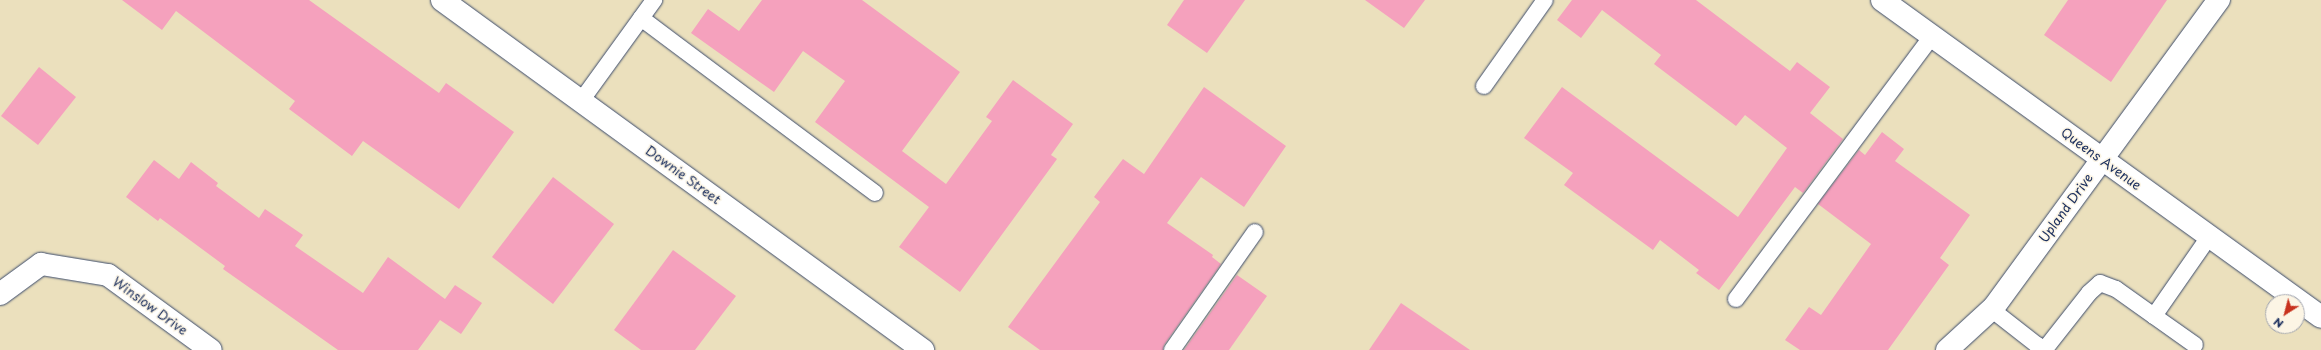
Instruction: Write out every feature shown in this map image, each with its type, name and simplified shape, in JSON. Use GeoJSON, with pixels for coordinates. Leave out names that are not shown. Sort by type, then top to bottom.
{"type":"FeatureCollection","features":[{"type":"Feature","properties":{"kind":"street","name":"Downie Street"},"geometry":{"type":"LineString","coordinates":[[442,0],[922,350]]}},
{"type":"Feature","properties":{"kind":"street","name":"Queens Avenue"},"geometry":{"type":"LineString","coordinates":[[1882,0],[2101,160],[2321,317]]}},
{"type":"Feature","properties":{"kind":"street","name":"Upland Drive"},"geometry":{"type":"LineString","coordinates":[[1947,350],[1991,309],[2219,0]]}},
{"type":"Feature","properties":{"kind":"street","name":"Winslow Drive"},"geometry":{"type":"LineString","coordinates":[[0,294],[41,264],[108,275],[211,350]]}},
{"type":"Feature","properties":{"kind":"lane"},"geometry":{"type":"LineString","coordinates":[[581,101],[654,0]]}},
{"type":"Feature","properties":{"kind":"lane"},"geometry":{"type":"LineString","coordinates":[[1484,86],[1545,0]]}},
{"type":"Feature","properties":{"kind":"lane"},"geometry":{"type":"LineString","coordinates":[[641,18],[875,193]]}},
{"type":"Feature","properties":{"kind":"lane"},"geometry":{"type":"LineString","coordinates":[[1736,298],[1932,36]]}},
{"type":"Feature","properties":{"kind":"lane"},"geometry":{"type":"LineString","coordinates":[[1172,350],[1255,232]]}},
{"type":"Feature","properties":{"kind":"lane"},"geometry":{"type":"LineString","coordinates":[[2154,316],[2209,237]]}},
{"type":"Feature","properties":{"kind":"lane"},"geometry":{"type":"LineString","coordinates":[[1991,309],[2037,345],[2045,349],[2089,293],[2100,283],[2116,289],[2195,345]]}},
{"type":"Feature","properties":{"kind":"building"},"geometry":{"type":"Polygon","coordinates":[[[122,0],[309,0],[439,93],[446,83],[514,132],[459,209],[363,141],[352,156],[289,109],[295,101],[176,11],[162,30],[122,0]]]}},
{"type":"Feature","properties":{"kind":"building"},"geometry":{"type":"Polygon","coordinates":[[[762,0],[862,0],[960,72],[902,151],[946,184],[992,121],[986,117],[1013,80],[1073,124],[1051,155],[1057,159],[960,292],[899,247],[929,207],[815,122],[845,81],[803,51],[774,92],[691,33],[708,9],[739,31],[762,0]]]}},
{"type":"Feature","properties":{"kind":"building"},"geometry":{"type":"Polygon","coordinates":[[[1184,0],[1245,0],[1207,53],[1167,25],[1184,0]]]}},
{"type":"Feature","properties":{"kind":"building"},"geometry":{"type":"Polygon","coordinates":[[[1365,0],[1425,0],[1404,28],[1365,0]]]}},
{"type":"Feature","properties":{"kind":"building"},"geometry":{"type":"Polygon","coordinates":[[[1572,0],[1696,0],[1790,71],[1797,62],[1830,87],[1810,113],[1843,139],[1803,193],[1795,187],[1719,290],[1696,273],[1699,270],[1660,240],[1653,250],[1564,185],[1573,173],[1524,138],[1562,87],[1738,217],[1787,148],[1745,115],[1736,126],[1654,64],[1661,55],[1602,10],[1581,38],[1557,20],[1572,0]]]}},
{"type":"Feature","properties":{"kind":"building"},"geometry":{"type":"Polygon","coordinates":[[[2068,0],[2167,0],[2111,82],[2044,35],[2068,0]]]}},
{"type":"Feature","properties":{"kind":"building"},"geometry":{"type":"Polygon","coordinates":[[[39,67],[76,97],[38,145],[1,116],[39,67]]]}},
{"type":"Feature","properties":{"kind":"building"},"geometry":{"type":"Polygon","coordinates":[[[1204,87],[1286,146],[1244,207],[1201,177],[1167,223],[1213,255],[1212,257],[1221,264],[1164,345],[1163,350],[1040,350],[1008,327],[1100,202],[1094,197],[1123,159],[1144,174],[1204,87]]]}},
{"type":"Feature","properties":{"kind":"building"},"geometry":{"type":"Polygon","coordinates":[[[1882,132],[1904,149],[1895,161],[1970,215],[1940,258],[1949,265],[1888,350],[1800,350],[1785,340],[1809,307],[1821,315],[1871,244],[1818,204],[1859,150],[1865,155],[1882,132]]]}},
{"type":"Feature","properties":{"kind":"building"},"geometry":{"type":"Polygon","coordinates":[[[154,160],[179,179],[191,162],[218,183],[216,186],[259,218],[265,209],[303,235],[295,246],[363,293],[388,257],[445,299],[455,285],[482,303],[461,334],[440,320],[418,350],[338,350],[223,269],[225,266],[160,218],[158,221],[126,197],[154,160]]]}},
{"type":"Feature","properties":{"kind":"building"},"geometry":{"type":"Polygon","coordinates":[[[553,177],[614,224],[553,304],[492,257],[553,177]]]}},
{"type":"Feature","properties":{"kind":"building"},"geometry":{"type":"Polygon","coordinates":[[[673,250],[736,296],[695,350],[641,350],[614,330],[673,250]]]}},
{"type":"Feature","properties":{"kind":"building"},"geometry":{"type":"Polygon","coordinates":[[[1237,275],[1267,296],[1229,350],[1184,350],[1237,275]]]}},
{"type":"Feature","properties":{"kind":"building"},"geometry":{"type":"Polygon","coordinates":[[[1401,303],[1470,350],[1369,350],[1401,303]]]}}]}
